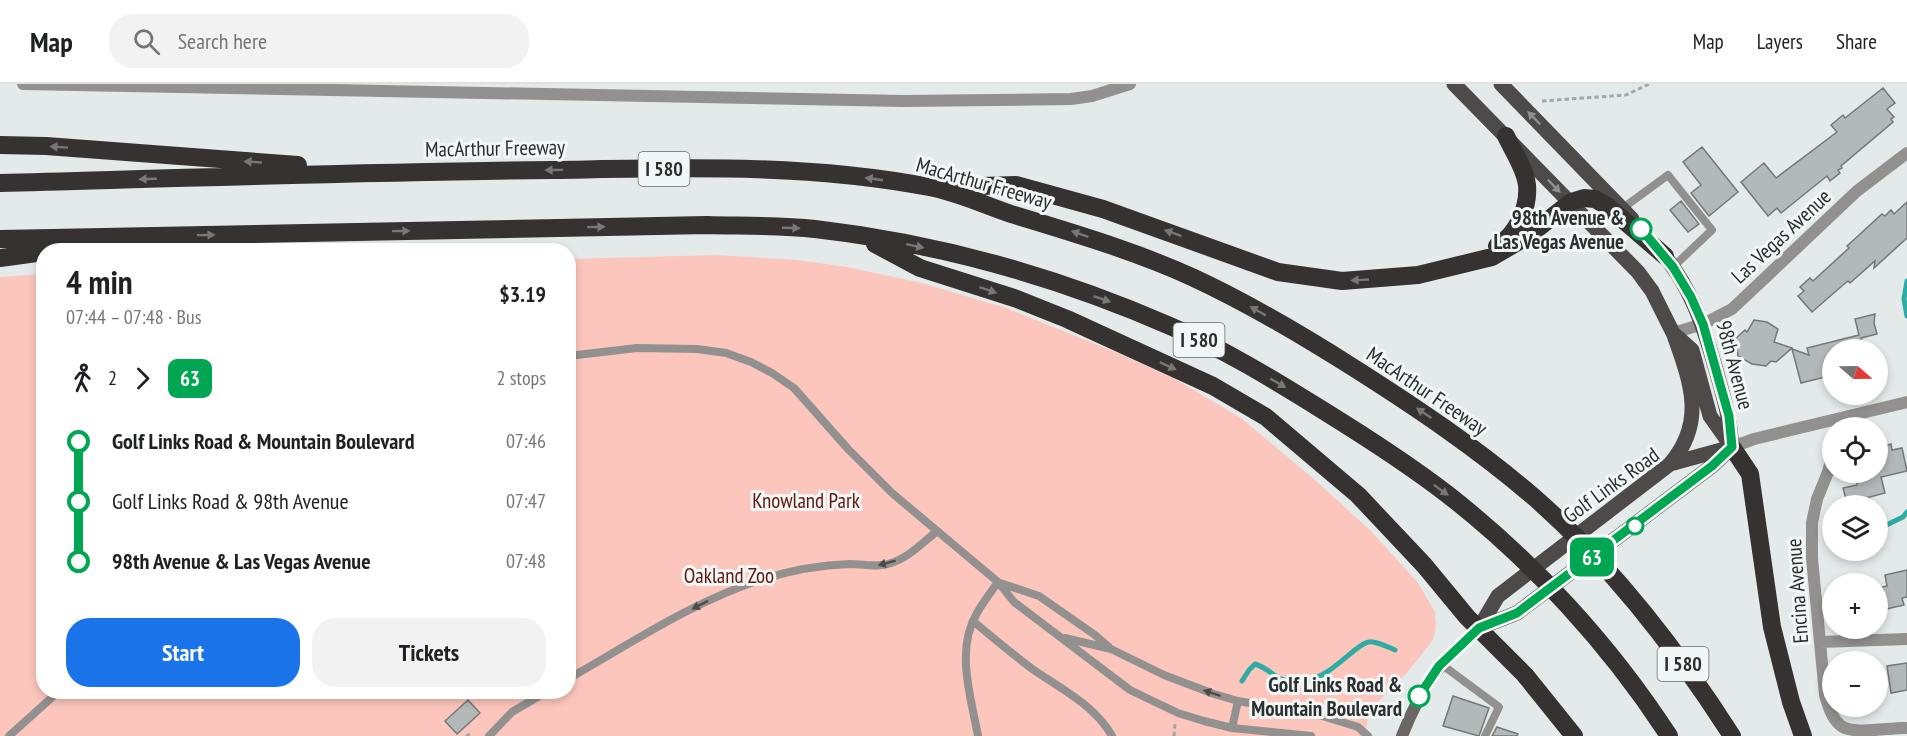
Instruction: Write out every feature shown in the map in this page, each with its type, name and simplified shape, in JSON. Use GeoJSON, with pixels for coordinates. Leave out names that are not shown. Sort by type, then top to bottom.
{"type":"FeatureCollection","features":[{"type":"Feature","properties":{"kind":"highway"},"geometry":{"type":"LineString","coordinates":[[1470,261],[1503,243],[1521,219],[1527,186],[1524,173],[1506,136]]}},
{"type":"Feature","properties":{"kind":"highway"},"geometry":{"type":"LineString","coordinates":[[0,145],[46,146],[395,172]]}},
{"type":"Feature","properties":{"kind":"highway","name":"MacArthur Freeway"},"geometry":{"type":"LineString","coordinates":[[0,183],[395,172],[691,168],[812,171],[932,187],[1009,213],[1073,231],[1193,278],[1253,307],[1316,344],[1425,414],[1478,452],[1537,500],[1630,596],[1671,647],[1732,736]]}},
{"type":"Feature","properties":{"kind":"highway"},"geometry":{"type":"LineString","coordinates":[[932,187],[1016,185],[1104,209],[1278,272],[1342,281],[1418,275],[1492,257],[1543,225],[1571,202],[1584,198],[1595,199],[1607,206],[1669,262]]}},
{"type":"Feature","properties":{"kind":"highway","name":"I 580"},"geometry":{"type":"LineString","coordinates":[[0,239],[706,225],[812,229],[946,253],[1057,283],[1116,303],[1226,353],[1345,424],[1447,494],[1543,580],[1627,676],[1669,736]]}},
{"type":"Feature","properties":{"kind":"highway"},"geometry":{"type":"LineString","coordinates":[[99,243],[147,236]]}},
{"type":"Feature","properties":{"kind":"highway"},"geometry":{"type":"LineString","coordinates":[[857,236],[920,268],[1017,299],[1066,319],[1213,387],[1266,417],[1358,495],[1424,565],[1457,606],[1525,675],[1574,736]]}},
{"type":"Feature","properties":{"kind":"highway"},"geometry":{"type":"LineString","coordinates":[[0,258],[36,253]]}},
{"type":"Feature","properties":{"kind":"highway"},"geometry":{"type":"LineString","coordinates":[[1732,447],[1750,474],[1772,627],[1791,702],[1803,736]]}},
{"type":"Feature","properties":{"kind":"main road","name":"98th Avenue"},"geometry":{"type":"LineString","coordinates":[[1454,84],[1638,272],[1652,291],[1673,333],[1692,350],[1710,416],[1732,447]]}},
{"type":"Feature","properties":{"kind":"main road","name":"98th Avenue"},"geometry":{"type":"LineString","coordinates":[[1501,84],[1623,208],[1669,262],[1691,297],[1703,324],[1729,416],[1732,447]]}},
{"type":"Feature","properties":{"kind":"main road"},"geometry":{"type":"LineString","coordinates":[[1670,464],[1681,452],[1688,438],[1692,415],[1690,391],[1673,333]]}},
{"type":"Feature","properties":{"kind":"main road","name":"Golf Links Road"},"geometry":{"type":"LineString","coordinates":[[1479,628],[1517,613],[1712,466],[1732,447]]}},
{"type":"Feature","properties":{"kind":"main road","name":"Golf Links Road"},"geometry":{"type":"LineString","coordinates":[[1402,736],[1423,689],[1441,664],[1479,628],[1498,596],[1670,464],[1732,447]]}},
{"type":"Feature","properties":{"kind":"street"},"geometry":{"type":"LineString","coordinates":[[23,84],[351,87],[903,101],[1051,100],[1092,96],[1130,84]]}},
{"type":"Feature","properties":{"kind":"street","name":"Las Vegas Avenue"},"geometry":{"type":"LineString","coordinates":[[1673,333],[1703,324],[1732,309],[1857,191],[1907,153]]}},
{"type":"Feature","properties":{"kind":"street","name":"Golf Links Road"},"geometry":{"type":"LineString","coordinates":[[1859,417],[1907,402]]}},
{"type":"Feature","properties":{"kind":"street","name":"Golf Links Road"},"geometry":{"type":"LineString","coordinates":[[1732,447],[1754,439],[1822,427]]}},
{"type":"Feature","properties":{"kind":"street","name":"Encina Avenue"},"geometry":{"type":"LineString","coordinates":[[1822,483],[1812,523],[1812,558],[1825,695],[1830,712],[1841,726],[1857,730],[1907,728]]}},
{"type":"Feature","properties":{"kind":"street"},"geometry":{"type":"LineString","coordinates":[[1820,642],[1907,639]]}},
{"type":"Feature","properties":{"kind":"lane"},"geometry":{"type":"LineString","coordinates":[[1623,208],[1668,176],[1712,230],[1669,262]]}},
{"type":"Feature","properties":{"kind":"lane"},"geometry":{"type":"LineString","coordinates":[[576,355],[608,350],[667,348],[726,353],[751,362],[794,388],[867,469],[936,532],[998,582],[1014,602],[1130,690],[1178,713],[1232,728],[1311,736]]}},
{"type":"Feature","properties":{"kind":"lane"},"geometry":{"type":"LineString","coordinates":[[576,674],[694,608],[739,587],[800,570],[850,564],[877,566],[891,564],[903,558],[936,532]]}},
{"type":"Feature","properties":{"kind":"lane"},"geometry":{"type":"LineString","coordinates":[[978,736],[965,653],[973,621],[998,582]]}},
{"type":"Feature","properties":{"kind":"lane"},"geometry":{"type":"LineString","coordinates":[[998,582],[1039,596],[1111,649],[1138,664],[1190,686],[1238,701],[1295,709],[1319,715],[1358,727],[1368,736]]}},
{"type":"Feature","properties":{"kind":"lane"},"geometry":{"type":"LineString","coordinates":[[973,621],[1024,663],[1084,705],[1106,725],[1112,736]]}},
{"type":"Feature","properties":{"kind":"lane"},"geometry":{"type":"LineString","coordinates":[[1059,636],[1111,649]]}},
{"type":"Feature","properties":{"kind":"lane"},"geometry":{"type":"LineString","coordinates":[[1441,664],[1499,707],[1485,736]]}},
{"type":"Feature","properties":{"kind":"lane"},"geometry":{"type":"LineString","coordinates":[[9,736],[50,699]]}},
{"type":"Feature","properties":{"kind":"lane"},"geometry":{"type":"LineString","coordinates":[[489,736],[512,712],[534,699]]}},
{"type":"Feature","properties":{"kind":"lane"},"geometry":{"type":"LineString","coordinates":[[1232,728],[1238,701]]}},
{"type":"Feature","properties":{"kind":"path"},"geometry":{"type":"LineString","coordinates":[[1542,101],[1626,95],[1649,84]]}},
{"type":"Feature","properties":{"kind":"green space","name":"Knowland Park"},"geometry":{"type":"Polygon","coordinates":[[[717,255],[797,260],[847,267],[922,283],[1006,308],[1120,354],[1175,379],[1241,418],[1371,531],[1418,583],[1435,612],[1436,625],[1433,640],[1407,673],[1369,711],[1365,736],[0,736],[0,277],[36,274],[36,699],[576,699],[576,259],[717,255]]]}},
{"type":"Feature","properties":{"kind":"building"},"geometry":{"type":"Polygon","coordinates":[[[1883,88],[1895,103],[1887,109],[1894,117],[1891,119],[1893,122],[1841,166],[1842,168],[1838,170],[1840,173],[1830,181],[1827,176],[1781,213],[1777,208],[1768,216],[1741,182],[1764,163],[1776,178],[1837,132],[1831,125],[1843,115],[1845,118],[1883,88]]]}},
{"type":"Feature","properties":{"kind":"building"},"geometry":{"type":"Polygon","coordinates":[[[1702,147],[1738,192],[1709,216],[1691,193],[1701,185],[1683,162],[1702,147]]]}},
{"type":"Feature","properties":{"kind":"building"},"geometry":{"type":"Polygon","coordinates":[[[1681,201],[1699,224],[1688,232],[1670,210],[1681,201]]]}},
{"type":"Feature","properties":{"kind":"building"},"geometry":{"type":"Polygon","coordinates":[[[1907,202],[1907,238],[1874,268],[1875,261],[1812,312],[1798,296],[1804,291],[1800,287],[1810,278],[1813,281],[1882,214],[1885,216],[1891,210],[1894,214],[1907,202]]]}},
{"type":"Feature","properties":{"kind":"building"},"geometry":{"type":"Polygon","coordinates":[[[1875,314],[1874,323],[1877,334],[1861,339],[1843,339],[1859,335],[1855,319],[1875,314]]]}},
{"type":"Feature","properties":{"kind":"building"},"geometry":{"type":"Polygon","coordinates":[[[1754,320],[1767,322],[1778,329],[1774,342],[1792,348],[1776,362],[1771,361],[1766,366],[1752,364],[1738,356],[1736,338],[1745,330],[1747,332],[1754,320]]]}},
{"type":"Feature","properties":{"kind":"building"},"geometry":{"type":"Polygon","coordinates":[[[1822,344],[1822,378],[1801,383],[1792,349],[1809,355],[1807,348],[1822,344]]]}},
{"type":"Feature","properties":{"kind":"building"},"geometry":{"type":"Polygon","coordinates":[[[1891,444],[1892,450],[1902,448],[1907,471],[1888,475],[1888,445],[1891,444]]]}},
{"type":"Feature","properties":{"kind":"building"},"geometry":{"type":"Polygon","coordinates":[[[1857,483],[1882,483],[1885,493],[1845,495],[1843,488],[1857,485],[1857,483]]]}},
{"type":"Feature","properties":{"kind":"building"},"geometry":{"type":"Polygon","coordinates":[[[1907,570],[1907,597],[1902,598],[1904,605],[1888,609],[1888,574],[1907,570]]]}},
{"type":"Feature","properties":{"kind":"building"},"geometry":{"type":"Polygon","coordinates":[[[1907,663],[1907,690],[1891,693],[1888,666],[1907,663]]]}},
{"type":"Feature","properties":{"kind":"building"},"geometry":{"type":"Polygon","coordinates":[[[1453,696],[1489,708],[1479,736],[1443,726],[1453,696]]]}},
{"type":"Feature","properties":{"kind":"building"},"geometry":{"type":"Polygon","coordinates":[[[468,700],[480,713],[457,734],[445,721],[468,700]]]}},
{"type":"Feature","properties":{"kind":"building"},"geometry":{"type":"Polygon","coordinates":[[[1497,727],[1518,734],[1517,736],[1492,736],[1497,727]]]}},
{"type":"Feature","properties":{"kind":"waterway"},"geometry":{"type":"LineString","coordinates":[[1907,281],[1904,299],[1907,316]]}},
{"type":"Feature","properties":{"kind":"waterway"},"geometry":{"type":"LineString","coordinates":[[1888,524],[1903,517],[1907,512]]}},
{"type":"Feature","properties":{"kind":"waterway"},"geometry":{"type":"LineString","coordinates":[[1242,681],[1255,664],[1287,681],[1306,681],[1319,677],[1366,643],[1373,642],[1395,650]]}},
{"type":"Feature","properties":{"kind":"bus line","name":"63"},"geometry":{"type":"LineString","coordinates":[[1419,696],[1439,666],[1479,628],[1517,613],[1712,466],[1732,447],[1729,416],[1703,324],[1691,297],[1673,267],[1641,229]]}},
{"type":"Feature","properties":{"kind":"place","name":"98th Avenue & Las Vegas Avenue"},"geometry":{"type":"Point","coordinates":[1641,229]}},
{"type":"Feature","properties":{"kind":"place","name":"Golf Links Road & Mountain Boulevard"},"geometry":{"type":"Point","coordinates":[1419,696]}},
{"type":"Feature","properties":{"kind":"park label","name":"Oakland Zoo"},"geometry":{"type":"Point","coordinates":[729,575]}}]}
